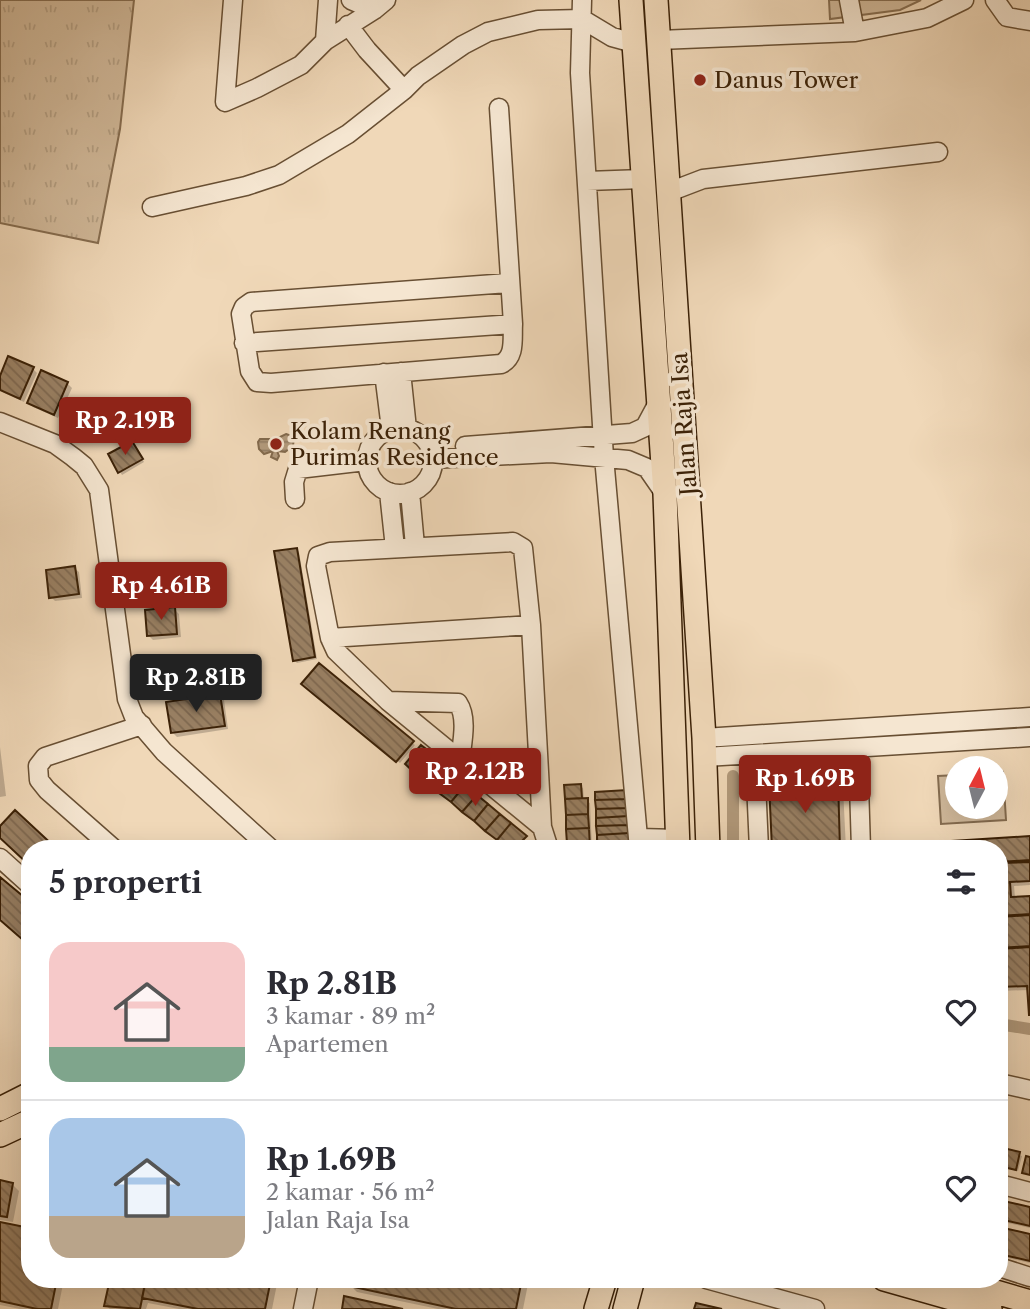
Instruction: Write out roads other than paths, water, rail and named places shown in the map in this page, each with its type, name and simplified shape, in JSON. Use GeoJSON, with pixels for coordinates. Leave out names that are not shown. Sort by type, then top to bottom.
{"type":"FeatureCollection","features":[{"type":"Feature","properties":{"kind":"main road","name":"Jalan Raja Isa"},"geometry":{"type":"LineString","coordinates":[[631,0],[659,401],[678,840]]}},
{"type":"Feature","properties":{"kind":"main road","name":"Jalan Raja Isa"},"geometry":{"type":"LineString","coordinates":[[656,0],[677,301],[708,840]]}},
{"type":"Feature","properties":{"kind":"main road"},"geometry":{"type":"LineString","coordinates":[[652,303],[677,301]]}},
{"type":"Feature","properties":{"kind":"main road"},"geometry":{"type":"LineString","coordinates":[[0,1109],[21,1098]]}},
{"type":"Feature","properties":{"kind":"main road"},"geometry":{"type":"LineString","coordinates":[[0,1135],[21,1125]]}},
{"type":"Feature","properties":{"kind":"main road"},"geometry":{"type":"LineString","coordinates":[[590,1309],[591,1288]]}},
{"type":"Feature","properties":{"kind":"main road"},"geometry":{"type":"LineString","coordinates":[[596,1309],[602,1288]]}},
{"type":"Feature","properties":{"kind":"main road"},"geometry":{"type":"LineString","coordinates":[[625,1309],[631,1288]]}},
{"type":"Feature","properties":{"kind":"main road"},"geometry":{"type":"LineString","coordinates":[[916,1288],[990,1309]]}},
{"type":"Feature","properties":{"kind":"main road"},"geometry":{"type":"LineString","coordinates":[[982,1288],[1030,1302]]}},
{"type":"Feature","properties":{"kind":"street"},"geometry":{"type":"LineString","coordinates":[[233,0],[225,102],[301,65],[325,41],[380,5]]}},
{"type":"Feature","properties":{"kind":"street"},"geometry":{"type":"LineString","coordinates":[[325,41],[328,0]]}},
{"type":"Feature","properties":{"kind":"street"},"geometry":{"type":"LineString","coordinates":[[351,0],[380,5]]}},
{"type":"Feature","properties":{"kind":"street"},"geometry":{"type":"LineString","coordinates":[[582,0],[580,72],[604,457],[639,840]]}},
{"type":"Feature","properties":{"kind":"street"},"geometry":{"type":"LineString","coordinates":[[849,0],[855,32]]}},
{"type":"Feature","properties":{"kind":"street"},"geometry":{"type":"LineString","coordinates":[[659,40],[855,32],[927,18],[964,0]]}},
{"type":"Feature","properties":{"kind":"street"},"geometry":{"type":"LineString","coordinates":[[995,0],[1007,17],[1030,21]]}},
{"type":"Feature","properties":{"kind":"street"},"geometry":{"type":"LineString","coordinates":[[152,207],[246,186],[279,175],[348,134],[418,76],[463,44],[488,32],[538,20],[582,19],[612,37],[634,43]]}},
{"type":"Feature","properties":{"kind":"street"},"geometry":{"type":"LineString","coordinates":[[348,25],[404,90]]}},
{"type":"Feature","properties":{"kind":"street"},"geometry":{"type":"LineString","coordinates":[[499,108],[513,324],[512,354],[506,362],[271,383],[257,382],[250,371],[241,314],[244,307],[251,302],[509,283]]}},
{"type":"Feature","properties":{"kind":"street"},"geometry":{"type":"LineString","coordinates":[[669,192],[703,179],[938,152]]}},
{"type":"Feature","properties":{"kind":"street"},"geometry":{"type":"LineString","coordinates":[[587,181],[643,179]]}},
{"type":"Feature","properties":{"kind":"street"},"geometry":{"type":"LineString","coordinates":[[244,343],[513,324]]}},
{"type":"Feature","properties":{"kind":"street"},"geometry":{"type":"LineString","coordinates":[[392,372],[399,429]]}},
{"type":"Feature","properties":{"kind":"street"},"geometry":{"type":"LineString","coordinates":[[431,454],[639,431],[645,427],[659,401]]}},
{"type":"Feature","properties":{"kind":"street"},"geometry":{"type":"LineString","coordinates":[[0,422],[55,444],[84,466],[99,490],[127,699],[134,717],[164,752],[261,840]]}},
{"type":"Feature","properties":{"kind":"street"},"geometry":{"type":"LineString","coordinates":[[399,429],[421,436],[431,454],[432,468],[424,483],[410,492],[389,492],[377,485],[369,475],[366,461],[373,441],[399,429]]}},
{"type":"Feature","properties":{"kind":"street"},"geometry":{"type":"LineString","coordinates":[[431,454],[551,453],[640,463],[652,473],[664,494]]}},
{"type":"Feature","properties":{"kind":"street"},"geometry":{"type":"LineString","coordinates":[[295,499],[293,482],[298,469],[366,461]]}},
{"type":"Feature","properties":{"kind":"street"},"geometry":{"type":"LineString","coordinates":[[389,492],[395,548]]}},
{"type":"Feature","properties":{"kind":"street"},"geometry":{"type":"LineString","coordinates":[[410,492],[415,546]]}},
{"type":"Feature","properties":{"kind":"street"},"geometry":{"type":"LineString","coordinates":[[542,827],[388,701],[341,656],[330,638],[316,560],[322,554],[415,546],[513,542],[520,544],[524,555],[531,625],[542,827],[546,840]]}},
{"type":"Feature","properties":{"kind":"street"},"geometry":{"type":"LineString","coordinates":[[330,638],[531,625]]}},
{"type":"Feature","properties":{"kind":"street"},"geometry":{"type":"LineString","coordinates":[[388,701],[458,703],[462,708],[463,722],[460,761]]}},
{"type":"Feature","properties":{"kind":"street"},"geometry":{"type":"LineString","coordinates":[[704,747],[848,730],[1030,717]]}},
{"type":"Feature","properties":{"kind":"street"},"geometry":{"type":"LineString","coordinates":[[104,840],[47,790],[39,780],[38,766],[45,757],[142,725]]}},
{"type":"Feature","properties":{"kind":"street"},"geometry":{"type":"LineString","coordinates":[[848,730],[849,749]]}},
{"type":"Feature","properties":{"kind":"street"},"geometry":{"type":"LineString","coordinates":[[756,762],[849,749],[1030,737]]}},
{"type":"Feature","properties":{"kind":"street"},"geometry":{"type":"LineString","coordinates":[[704,747],[756,762],[854,769],[859,785],[862,840]]}},
{"type":"Feature","properties":{"kind":"street"},"geometry":{"type":"LineString","coordinates":[[756,762],[760,840]]}},
{"type":"Feature","properties":{"kind":"street"},"geometry":{"type":"LineString","coordinates":[[0,858],[21,877]]}},
{"type":"Feature","properties":{"kind":"street"},"geometry":{"type":"LineString","coordinates":[[1008,1085],[1030,1090]]}},
{"type":"Feature","properties":{"kind":"street"},"geometry":{"type":"LineString","coordinates":[[1008,1186],[1030,1192]]}},
{"type":"Feature","properties":{"kind":"street"},"geometry":{"type":"LineString","coordinates":[[1008,1270],[1030,1277]]}},
{"type":"Feature","properties":{"kind":"street"},"geometry":{"type":"LineString","coordinates":[[303,1309],[307,1288]]}},
{"type":"Feature","properties":{"kind":"street"},"geometry":{"type":"LineString","coordinates":[[739,1288],[815,1309]]}},
{"type":"Feature","properties":{"kind":"waterway"},"geometry":{"type":"LineString","coordinates":[[733,776],[733,840]]}},
{"type":"Feature","properties":{"kind":"waterway"},"geometry":{"type":"LineString","coordinates":[[1008,1025],[1030,1029]]}},
{"type":"Feature","properties":{"kind":"place","name":"Danus Tower"},"geometry":{"type":"Point","coordinates":[700,80]}},
{"type":"Feature","properties":{"kind":"place","name":"Kolam Renang Purimas Residence"},"geometry":{"type":"Point","coordinates":[276,444]}}]}
